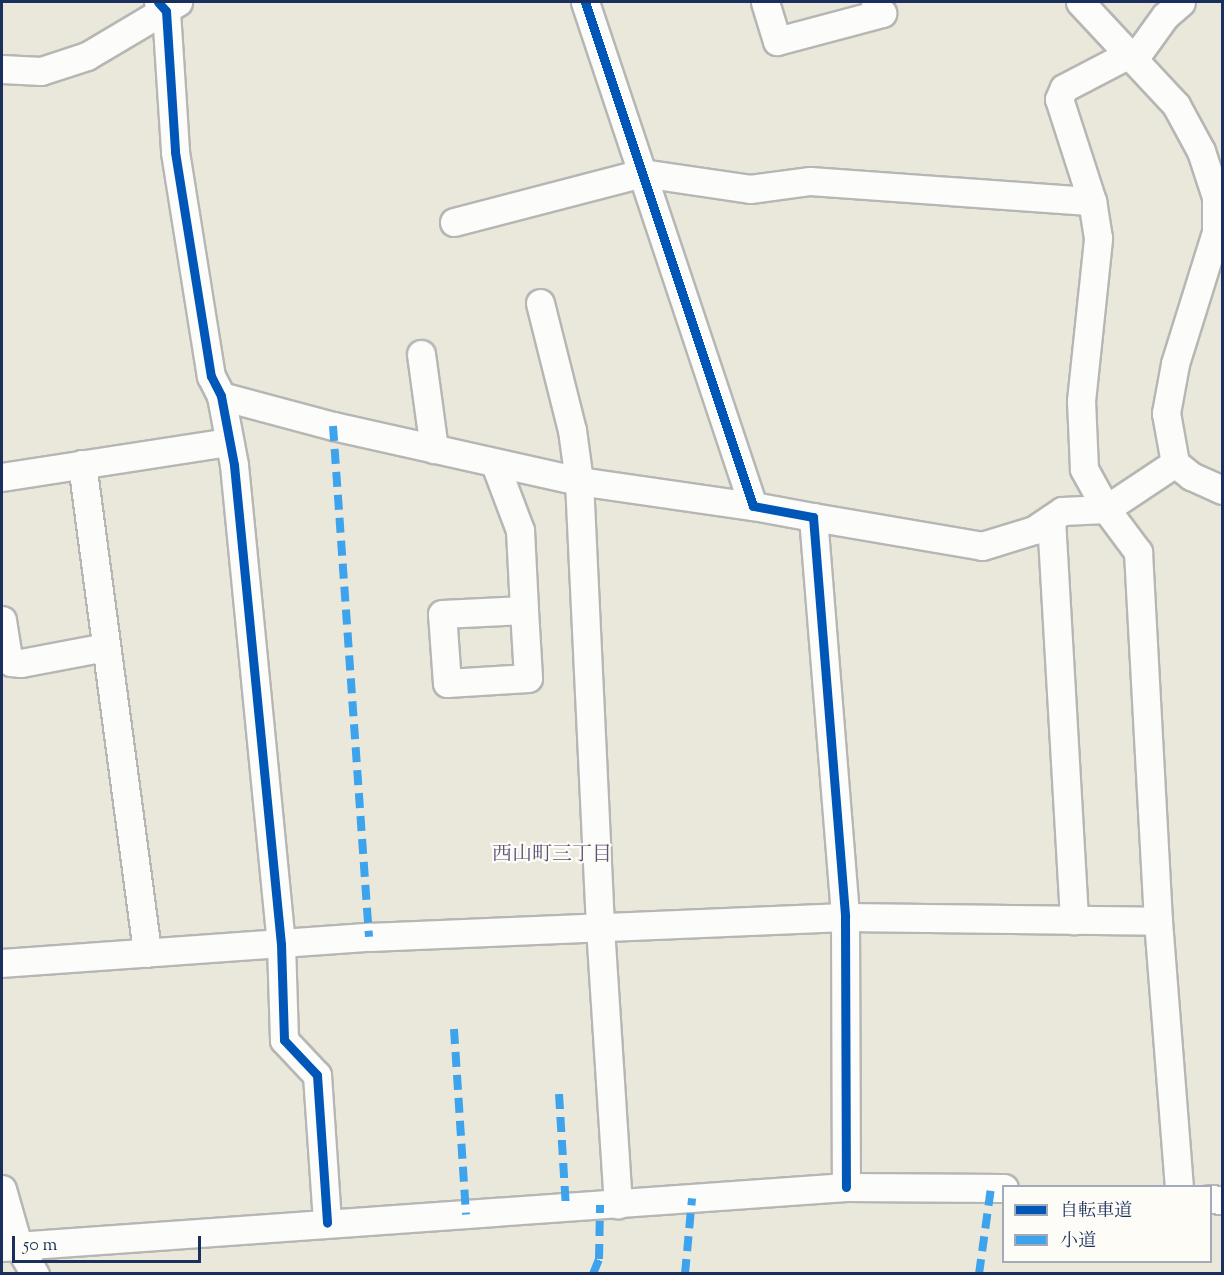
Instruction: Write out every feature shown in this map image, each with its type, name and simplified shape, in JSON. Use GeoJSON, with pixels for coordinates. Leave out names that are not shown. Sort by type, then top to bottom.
{"type":"FeatureCollection","features":[{"type":"Feature","properties":{"kind":"street"},"geometry":{"type":"LineString","coordinates":[[585,2],[753,506]]}},
{"type":"Feature","properties":{"kind":"street"},"geometry":{"type":"LineString","coordinates":[[765,2],[777,41],[882,13],[875,2]]}},
{"type":"Feature","properties":{"kind":"street"},"geometry":{"type":"LineString","coordinates":[[1080,2],[1176,105],[1201,151],[1216,197],[1216,232],[1175,364],[1166,413],[1175,463],[1191,476],[1222,490]]}},
{"type":"Feature","properties":{"kind":"street"},"geometry":{"type":"LineString","coordinates":[[1179,1185],[1158,921],[1138,552],[1106,509],[1084,469],[1081,401],[1098,238],[1092,201],[1059,99],[1065,88],[1132,56],[1165,16],[1181,2]]}},
{"type":"Feature","properties":{"kind":"street"},"geometry":{"type":"LineString","coordinates":[[2,69],[41,71],[87,56],[167,5],[175,152],[211,376],[221,396],[229,442],[281,944],[284,1040],[317,1075],[327,1223]]}},
{"type":"Feature","properties":{"kind":"street"},"geometry":{"type":"LineString","coordinates":[[454,222],[642,173],[750,189],[810,181],[1092,201]]}},
{"type":"Feature","properties":{"kind":"street"},"geometry":{"type":"LineString","coordinates":[[540,303],[572,430],[579,481],[600,927],[618,1204]]}},
{"type":"Feature","properties":{"kind":"street"},"geometry":{"type":"LineString","coordinates":[[421,354],[434,449]]}},
{"type":"Feature","properties":{"kind":"street"},"geometry":{"type":"LineString","coordinates":[[221,396],[495,464],[579,481],[753,506],[982,546],[1034,530],[1062,511],[1106,509],[1175,463]]}},
{"type":"Feature","properties":{"kind":"street"},"geometry":{"type":"LineString","coordinates":[[2,477],[229,442]]}},
{"type":"Feature","properties":{"kind":"street"},"geometry":{"type":"LineString","coordinates":[[82,464],[147,953]]}},
{"type":"Feature","properties":{"kind":"street"},"geometry":{"type":"LineString","coordinates":[[495,464],[520,530],[524,610]]}},
{"type":"Feature","properties":{"kind":"street"},"geometry":{"type":"LineString","coordinates":[[813,518],[845,916],[846,1187]]}},
{"type":"Feature","properties":{"kind":"street"},"geometry":{"type":"LineString","coordinates":[[1051,519],[1074,920]]}},
{"type":"Feature","properties":{"kind":"street"},"geometry":{"type":"LineString","coordinates":[[2,620],[8,658],[11,662],[21,663],[106,647]]}},
{"type":"Feature","properties":{"kind":"street"},"geometry":{"type":"LineString","coordinates":[[2,963],[281,944],[845,916],[1158,921]]}},
{"type":"Feature","properties":{"kind":"street"},"geometry":{"type":"LineString","coordinates":[[10,1246],[846,1187],[1002,1188]]}},
{"type":"Feature","properties":{"kind":"street"},"geometry":{"type":"LineString","coordinates":[[2,1189],[10,1246],[35,1274]]}},
{"type":"Feature","properties":{"kind":"marked path"},"geometry":{"type":"LineString","coordinates":[[333,426],[369,937]]}},
{"type":"Feature","properties":{"kind":"marked path"},"geometry":{"type":"LineString","coordinates":[[454,1029],[466,1215]]}},
{"type":"Feature","properties":{"kind":"marked path"},"geometry":{"type":"LineString","coordinates":[[559,1094],[566,1207]]}},
{"type":"Feature","properties":{"kind":"marked path"},"geometry":{"type":"LineString","coordinates":[[979,1274],[991,1187]]}},
{"type":"Feature","properties":{"kind":"marked path"},"geometry":{"type":"LineString","coordinates":[[685,1274],[692,1198]]}},
{"type":"Feature","properties":{"kind":"marked path"},"geometry":{"type":"LineString","coordinates":[[593,1274],[599,1259],[600,1205]]}},
{"type":"Feature","properties":{"kind":"cycle path"},"geometry":{"type":"LineString","coordinates":[[158,2],[166,11],[175,152],[211,376],[221,396],[234,465],[281,944],[284,1040],[317,1075],[327,1223]]}},
{"type":"Feature","properties":{"kind":"cycle path"},"geometry":{"type":"LineString","coordinates":[[585,2],[753,506],[813,517],[845,917],[846,1187]]}},
{"type":"Feature","properties":{"kind":"district","name":"西山町三丁目"},"geometry":{"type":"Point","coordinates":[552,855]}}]}
